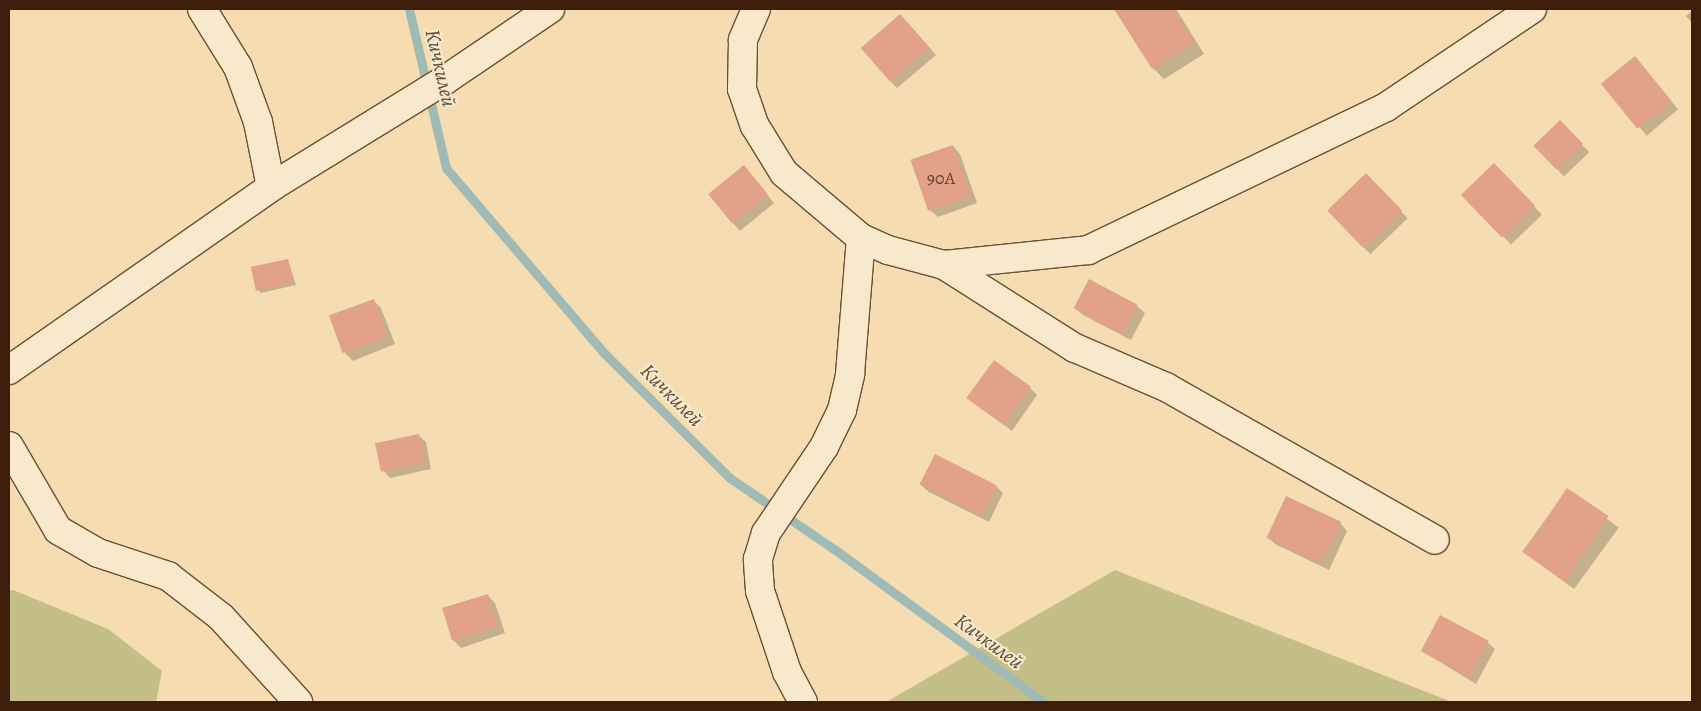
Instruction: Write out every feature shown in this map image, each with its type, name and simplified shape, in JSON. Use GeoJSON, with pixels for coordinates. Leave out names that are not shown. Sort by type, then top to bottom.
{"type":"FeatureCollection","features":[{"type":"Feature","properties":{"kind":"street"},"geometry":{"type":"LineString","coordinates":[[202,9],[238,67],[258,122],[271,187]]}},
{"type":"Feature","properties":{"kind":"street"},"geometry":{"type":"LineString","coordinates":[[9,370],[271,187],[445,80],[550,9]]}},
{"type":"Feature","properties":{"kind":"street"},"geometry":{"type":"LineString","coordinates":[[756,9],[743,40],[742,89],[755,126],[784,173],[861,238],[888,250],[944,265],[1075,348],[1166,387],[1435,540]]}},
{"type":"Feature","properties":{"kind":"street"},"geometry":{"type":"LineString","coordinates":[[944,265],[1088,250],[1386,107],[1532,9]]}},
{"type":"Feature","properties":{"kind":"street"},"geometry":{"type":"LineString","coordinates":[[803,702],[787,672],[760,591],[758,559],[766,533],[824,447],[842,410],[850,374],[861,238]]}},
{"type":"Feature","properties":{"kind":"street"},"geometry":{"type":"LineString","coordinates":[[9,446],[58,530],[98,553],[168,576],[221,617],[298,702]]}},
{"type":"Feature","properties":{"kind":"shaded area"},"geometry":{"type":"Polygon","coordinates":[[[1115,570],[1452,702],[886,702],[1115,570]]]}},
{"type":"Feature","properties":{"kind":"shaded area"},"geometry":{"type":"Polygon","coordinates":[[[13,590],[108,629],[162,671],[156,702],[9,702],[9,591],[13,590]]]}},
{"type":"Feature","properties":{"kind":"building"},"geometry":{"type":"Polygon","coordinates":[[[1114,9],[1173,9],[1194,43],[1152,69],[1114,9]]]}},
{"type":"Feature","properties":{"kind":"building"},"geometry":{"type":"Polygon","coordinates":[[[900,14],[929,47],[890,81],[861,48],[900,14]]]}},
{"type":"Feature","properties":{"kind":"building"},"geometry":{"type":"Polygon","coordinates":[[[1635,56],[1672,101],[1637,129],[1601,84],[1635,56]]]}},
{"type":"Feature","properties":{"kind":"building"},"geometry":{"type":"Polygon","coordinates":[[[1560,120],[1583,144],[1556,169],[1533,146],[1560,120]]]}},
{"type":"Feature","properties":{"kind":"building"},"geometry":{"type":"Polygon","coordinates":[[[953,145],[971,196],[928,211],[910,160],[953,145]]]}},
{"type":"Feature","properties":{"kind":"building"},"geometry":{"type":"Polygon","coordinates":[[[1494,163],[1535,205],[1502,237],[1461,195],[1494,163]]]}},
{"type":"Feature","properties":{"kind":"building"},"geometry":{"type":"Polygon","coordinates":[[[744,165],[768,195],[732,223],[708,194],[744,165]]]}},
{"type":"Feature","properties":{"kind":"building"},"geometry":{"type":"Polygon","coordinates":[[[1366,173],[1402,210],[1363,248],[1327,211],[1366,173]]]}},
{"type":"Feature","properties":{"kind":"building"},"geometry":{"type":"Polygon","coordinates":[[[288,259],[293,282],[256,290],[251,267],[288,259]]]}},
{"type":"Feature","properties":{"kind":"building"},"geometry":{"type":"Polygon","coordinates":[[[1089,279],[1138,305],[1122,334],[1074,308],[1089,279]]]}},
{"type":"Feature","properties":{"kind":"building"},"geometry":{"type":"Polygon","coordinates":[[[374,299],[388,337],[343,353],[329,315],[374,299]]]}},
{"type":"Feature","properties":{"kind":"building"},"geometry":{"type":"Polygon","coordinates":[[[994,360],[1031,387],[1004,425],[966,398],[994,360]]]}},
{"type":"Feature","properties":{"kind":"building"},"geometry":{"type":"Polygon","coordinates":[[[419,434],[425,462],[381,472],[375,443],[419,434]]]}},
{"type":"Feature","properties":{"kind":"building"},"geometry":{"type":"Polygon","coordinates":[[[935,454],[996,485],[981,516],[920,484],[935,454]]]}},
{"type":"Feature","properties":{"kind":"building"},"geometry":{"type":"Polygon","coordinates":[[[1567,488],[1608,516],[1565,581],[1523,553],[1567,488]]]}},
{"type":"Feature","properties":{"kind":"building"},"geometry":{"type":"Polygon","coordinates":[[[1286,496],[1341,522],[1322,563],[1267,538],[1286,496]]]}},
{"type":"Feature","properties":{"kind":"building"},"geometry":{"type":"Polygon","coordinates":[[[488,594],[498,627],[452,641],[442,608],[488,594]]]}},
{"type":"Feature","properties":{"kind":"building"},"geometry":{"type":"Polygon","coordinates":[[[1440,615],[1489,641],[1469,677],[1421,651],[1440,615]]]}},
{"type":"Feature","properties":{"kind":"waterway","name":"Кичкилей"},"geometry":{"type":"LineString","coordinates":[[409,9],[446,168],[603,352],[730,478],[841,554],[1043,702]]}}]}
